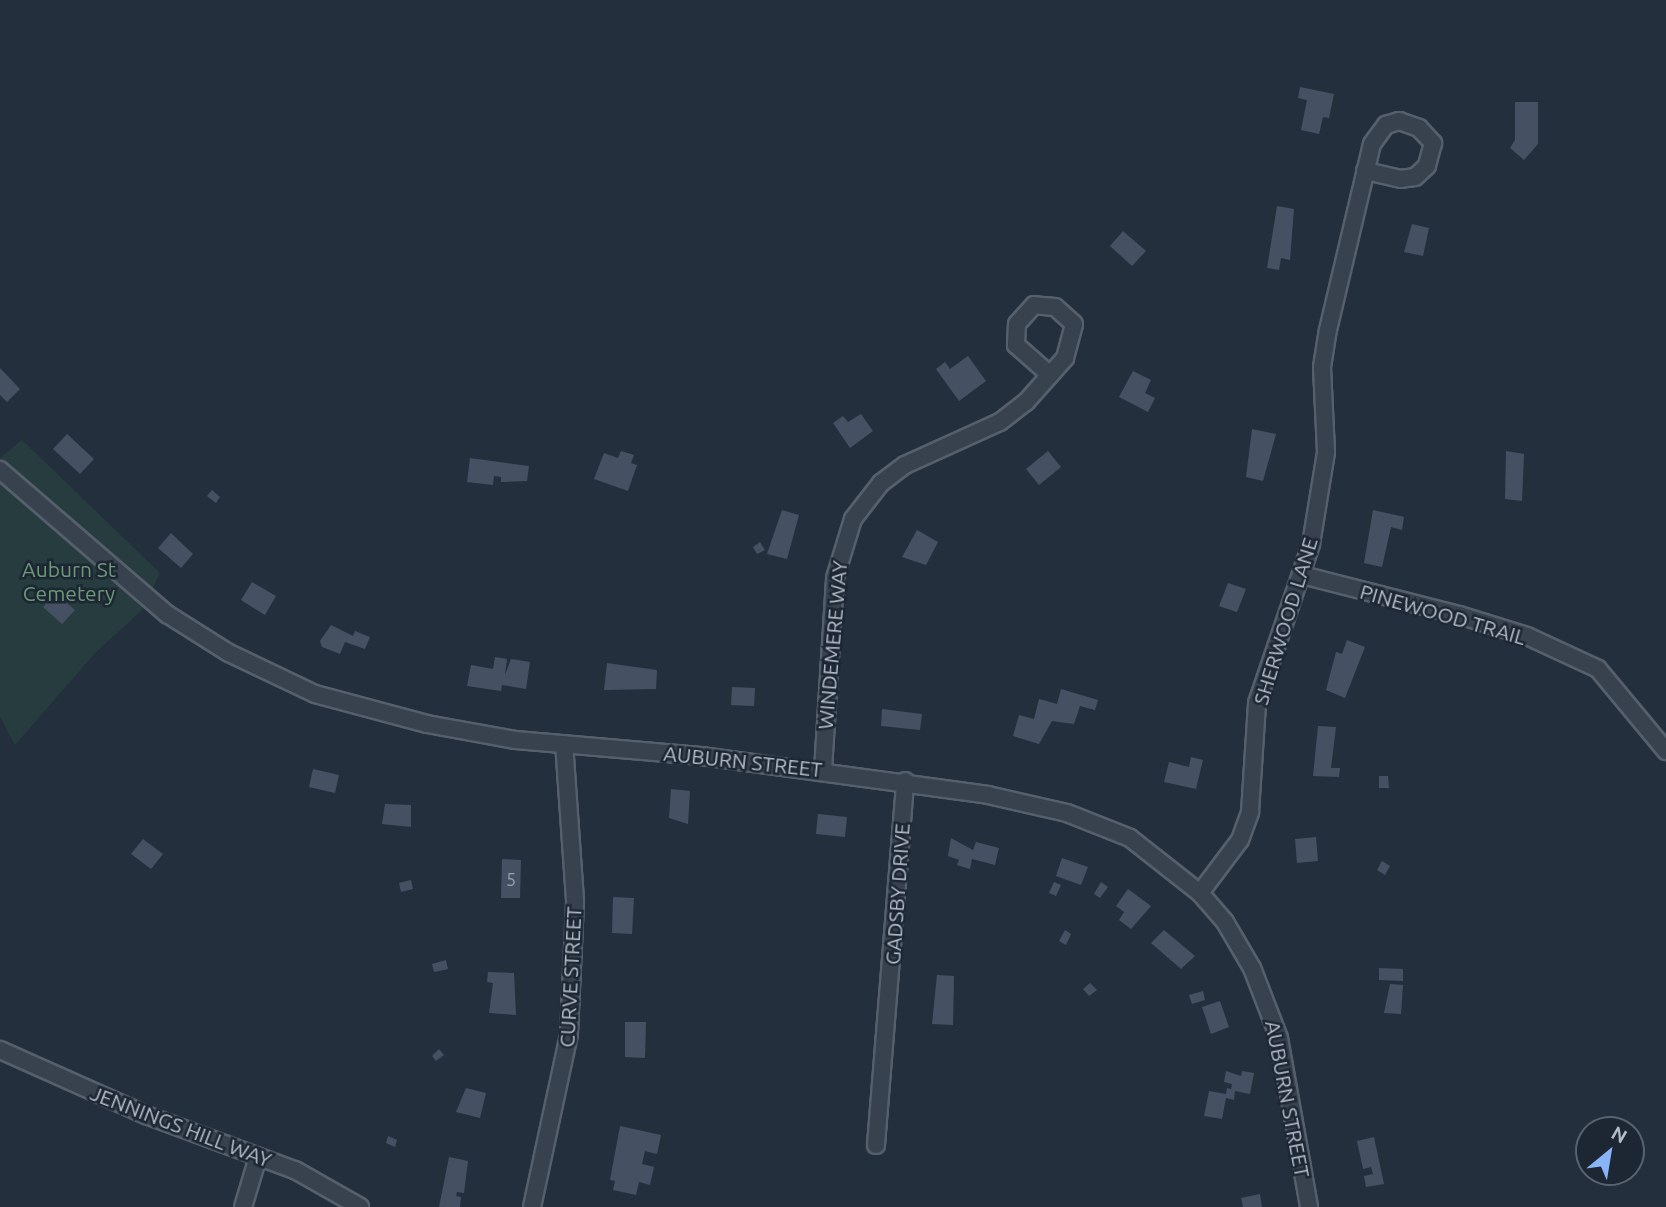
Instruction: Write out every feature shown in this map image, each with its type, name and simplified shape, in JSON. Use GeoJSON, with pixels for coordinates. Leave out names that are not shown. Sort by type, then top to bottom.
{"type":"FeatureCollection","features":[{"type":"Feature","properties":{"kind":"street","name":"SHERWOOD LANE"},"geometry":{"type":"LineString","coordinates":[[1200,893],[1230,855],[1248,822],[1257,703],[1302,575],[1323,480],[1322,367],[1372,144],[1386,125],[1410,123],[1433,143],[1427,166],[1415,177],[1401,179],[1366,171]]}},
{"type":"Feature","properties":{"kind":"street","name":"WINDEMERE WAY"},"geometry":{"type":"LineString","coordinates":[[822,770],[835,578],[853,519],[892,474],[993,426],[1026,402],[1050,375],[1065,358],[1074,324],[1055,307],[1034,305],[1017,324],[1016,345],[1027,360],[1050,375]]}},
{"type":"Feature","properties":{"kind":"street","name":"AUBURN STREET"},"geometry":{"type":"LineString","coordinates":[[0,470],[146,599],[268,673],[326,698],[427,724],[564,744],[822,770],[905,781],[1018,801],[1100,823],[1144,847],[1200,893],[1244,952],[1274,1019],[1309,1207]]}},
{"type":"Feature","properties":{"kind":"street","name":"PINEWOOD TRAIL"},"geometry":{"type":"LineString","coordinates":[[1302,575],[1459,615],[1527,636],[1598,669],[1666,751]]}},
{"type":"Feature","properties":{"kind":"street","name":"CURVE STREET"},"geometry":{"type":"LineString","coordinates":[[532,1207],[569,1034],[575,900],[564,744]]}},
{"type":"Feature","properties":{"kind":"street","name":"GADSBY DRIVE"},"geometry":{"type":"LineString","coordinates":[[876,1145],[905,781]]}},
{"type":"Feature","properties":{"kind":"street","name":"JENNINGS HILL WAY"},"geometry":{"type":"LineString","coordinates":[[0,1050],[146,1115],[321,1183],[360,1207]]}},
{"type":"Feature","properties":{"kind":"street"},"geometry":{"type":"LineString","coordinates":[[243,1207],[258,1157]]}},
{"type":"Feature","properties":{"kind":"green space","name":"Auburn St Cemetery"},"geometry":{"type":"Polygon","coordinates":[[[22,440],[160,573],[141,611],[96,652],[15,745],[0,717],[0,458],[22,440]]]}},
{"type":"Feature","properties":{"kind":"building"},"geometry":{"type":"Polygon","coordinates":[[[1300,87],[1334,94],[1329,118],[1323,117],[1319,134],[1301,130],[1307,100],[1298,98],[1300,87]]]}},
{"type":"Feature","properties":{"kind":"building"},"geometry":{"type":"Polygon","coordinates":[[[1515,102],[1538,102],[1538,144],[1524,160],[1510,148],[1515,140],[1515,102]]]}},
{"type":"Feature","properties":{"kind":"building"},"geometry":{"type":"Polygon","coordinates":[[[1277,206],[1294,209],[1290,260],[1281,258],[1279,270],[1267,268],[1277,206]]]}},
{"type":"Feature","properties":{"kind":"building"},"geometry":{"type":"Polygon","coordinates":[[[1412,224],[1429,228],[1423,256],[1404,252],[1412,224]]]}},
{"type":"Feature","properties":{"kind":"building"},"geometry":{"type":"Polygon","coordinates":[[[1123,231],[1146,251],[1132,266],[1110,246],[1123,231]]]}},
{"type":"Feature","properties":{"kind":"building"},"geometry":{"type":"Polygon","coordinates":[[[968,356],[986,381],[959,401],[936,369],[945,362],[950,369],[968,356]]]}},
{"type":"Feature","properties":{"kind":"building"},"geometry":{"type":"Polygon","coordinates":[[[0,368],[20,389],[7,402],[0,395],[0,368]]]}},
{"type":"Feature","properties":{"kind":"building"},"geometry":{"type":"Polygon","coordinates":[[[1133,371],[1151,380],[1145,393],[1155,398],[1148,412],[1119,397],[1133,371]]]}},
{"type":"Feature","properties":{"kind":"building"},"geometry":{"type":"Polygon","coordinates":[[[861,414],[873,431],[850,448],[833,423],[843,416],[848,422],[861,414]]]}},
{"type":"Feature","properties":{"kind":"building"},"geometry":{"type":"Polygon","coordinates":[[[1252,429],[1276,434],[1263,481],[1246,477],[1252,429]]]}},
{"type":"Feature","properties":{"kind":"building"},"geometry":{"type":"Polygon","coordinates":[[[67,434],[94,459],[80,474],[53,449],[67,434]]]}},
{"type":"Feature","properties":{"kind":"building"},"geometry":{"type":"Polygon","coordinates":[[[621,451],[634,455],[631,463],[637,465],[628,491],[594,479],[604,453],[618,458],[621,451]]]}},
{"type":"Feature","properties":{"kind":"building"},"geometry":{"type":"Polygon","coordinates":[[[1048,451],[1061,467],[1039,485],[1026,469],[1048,451]]]}},
{"type":"Feature","properties":{"kind":"building"},"geometry":{"type":"Polygon","coordinates":[[[1506,451],[1524,454],[1522,501],[1505,499],[1506,451]]]}},
{"type":"Feature","properties":{"kind":"building"},"geometry":{"type":"Polygon","coordinates":[[[470,458],[529,466],[527,481],[501,482],[501,477],[494,476],[493,485],[467,482],[470,458]]]}},
{"type":"Feature","properties":{"kind":"building"},"geometry":{"type":"Polygon","coordinates":[[[212,490],[220,497],[216,503],[207,496],[212,490]]]}},
{"type":"Feature","properties":{"kind":"building"},"geometry":{"type":"Polygon","coordinates":[[[782,510],[799,515],[787,559],[767,554],[782,510]]]}},
{"type":"Feature","properties":{"kind":"building"},"geometry":{"type":"Polygon","coordinates":[[[1373,510],[1404,517],[1402,530],[1391,527],[1382,567],[1364,563],[1373,510]]]}},
{"type":"Feature","properties":{"kind":"building"},"geometry":{"type":"Polygon","coordinates":[[[917,530],[938,542],[926,565],[902,557],[917,530]]]}},
{"type":"Feature","properties":{"kind":"building"},"geometry":{"type":"Polygon","coordinates":[[[171,533],[193,554],[181,568],[158,548],[171,533]]]}},
{"type":"Feature","properties":{"kind":"building"},"geometry":{"type":"Polygon","coordinates":[[[760,542],[765,550],[757,554],[753,547],[760,542]]]}},
{"type":"Feature","properties":{"kind":"building"},"geometry":{"type":"Polygon","coordinates":[[[252,582],[276,596],[265,615],[241,600],[252,582]]]}},
{"type":"Feature","properties":{"kind":"building"},"geometry":{"type":"Polygon","coordinates":[[[1228,583],[1246,589],[1237,612],[1219,606],[1228,583]]]}},
{"type":"Feature","properties":{"kind":"building"},"geometry":{"type":"Polygon","coordinates":[[[55,593],[75,610],[62,624],[43,607],[55,593]]]}},
{"type":"Feature","properties":{"kind":"building"},"geometry":{"type":"Polygon","coordinates":[[[331,625],[353,636],[355,631],[370,637],[365,649],[345,642],[340,654],[322,647],[320,641],[331,625]]]}},
{"type":"Feature","properties":{"kind":"building"},"geometry":{"type":"Polygon","coordinates":[[[1347,640],[1365,647],[1345,698],[1326,690],[1336,652],[1342,654],[1347,640]]]}},
{"type":"Feature","properties":{"kind":"building"},"geometry":{"type":"Polygon","coordinates":[[[495,657],[507,659],[505,675],[511,659],[530,662],[526,689],[502,685],[501,691],[467,686],[471,665],[493,669],[495,657]]]}},
{"type":"Feature","properties":{"kind":"building"},"geometry":{"type":"Polygon","coordinates":[[[607,663],[657,670],[656,689],[604,690],[607,663]]]}},
{"type":"Feature","properties":{"kind":"building"},"geometry":{"type":"Polygon","coordinates":[[[732,687],[755,688],[754,706],[731,705],[732,687]]]}},
{"type":"Feature","properties":{"kind":"building"},"geometry":{"type":"Polygon","coordinates":[[[1061,689],[1098,700],[1095,710],[1080,706],[1074,724],[1052,721],[1039,744],[1013,736],[1019,715],[1034,719],[1039,699],[1057,704],[1061,689]]]}},
{"type":"Feature","properties":{"kind":"building"},"geometry":{"type":"Polygon","coordinates":[[[882,709],[922,714],[920,730],[881,726],[882,709]]]}},
{"type":"Feature","properties":{"kind":"building"},"geometry":{"type":"Polygon","coordinates":[[[1318,726],[1336,727],[1331,768],[1340,768],[1339,777],[1313,776],[1318,726]]]}},
{"type":"Feature","properties":{"kind":"building"},"geometry":{"type":"Polygon","coordinates":[[[1191,757],[1203,760],[1196,789],[1164,782],[1169,762],[1189,767],[1191,757]]]}},
{"type":"Feature","properties":{"kind":"building"},"geometry":{"type":"Polygon","coordinates":[[[313,769],[339,775],[335,793],[309,787],[313,769]]]}},
{"type":"Feature","properties":{"kind":"building"},"geometry":{"type":"Polygon","coordinates":[[[1379,776],[1388,776],[1389,788],[1379,788],[1379,776]]]}},
{"type":"Feature","properties":{"kind":"building"},"geometry":{"type":"Polygon","coordinates":[[[671,789],[690,791],[688,824],[669,818],[671,789]]]}},
{"type":"Feature","properties":{"kind":"building"},"geometry":{"type":"Polygon","coordinates":[[[385,804],[411,805],[411,827],[382,824],[385,804]]]}},
{"type":"Feature","properties":{"kind":"building"},"geometry":{"type":"Polygon","coordinates":[[[818,814],[847,817],[845,837],[816,834],[818,814]]]}},
{"type":"Feature","properties":{"kind":"building"},"geometry":{"type":"Polygon","coordinates":[[[1316,837],[1318,861],[1297,863],[1295,839],[1316,837]]]}},
{"type":"Feature","properties":{"kind":"building"},"geometry":{"type":"Polygon","coordinates":[[[951,838],[973,850],[976,842],[999,848],[995,865],[972,859],[970,869],[957,865],[959,860],[948,856],[951,838]]]}},
{"type":"Feature","properties":{"kind":"building"},"geometry":{"type":"Polygon","coordinates":[[[143,839],[163,854],[151,869],[131,854],[143,839]]]}},
{"type":"Feature","properties":{"kind":"building"},"geometry":{"type":"Polygon","coordinates":[[[1062,858],[1088,867],[1081,885],[1056,876],[1062,858]]]}},
{"type":"Feature","properties":{"kind":"building"},"geometry":{"type":"Polygon","coordinates":[[[502,859],[521,860],[520,898],[501,898],[502,859]]]}},
{"type":"Feature","properties":{"kind":"building"},"geometry":{"type":"Polygon","coordinates":[[[1382,861],[1390,866],[1385,875],[1377,870],[1382,861]]]}},
{"type":"Feature","properties":{"kind":"building"},"geometry":{"type":"Polygon","coordinates":[[[411,880],[413,889],[401,892],[399,883],[411,880]]]}},
{"type":"Feature","properties":{"kind":"building"},"geometry":{"type":"Polygon","coordinates":[[[1054,882],[1061,885],[1056,896],[1049,893],[1054,882]]]}},
{"type":"Feature","properties":{"kind":"building"},"geometry":{"type":"Polygon","coordinates":[[[1101,882],[1108,887],[1100,898],[1094,894],[1101,882]]]}},
{"type":"Feature","properties":{"kind":"building"},"geometry":{"type":"Polygon","coordinates":[[[1128,889],[1151,906],[1131,929],[1119,920],[1124,912],[1116,906],[1128,889]]]}},
{"type":"Feature","properties":{"kind":"building"},"geometry":{"type":"Polygon","coordinates":[[[613,897],[634,898],[632,934],[612,933],[613,897]]]}},
{"type":"Feature","properties":{"kind":"building"},"geometry":{"type":"Polygon","coordinates":[[[1065,930],[1071,934],[1066,945],[1059,941],[1065,930]]]}},
{"type":"Feature","properties":{"kind":"building"},"geometry":{"type":"Polygon","coordinates":[[[1164,930],[1195,956],[1181,969],[1151,943],[1164,930]]]}},
{"type":"Feature","properties":{"kind":"building"},"geometry":{"type":"Polygon","coordinates":[[[446,960],[448,969],[434,972],[432,964],[446,960]]]}},
{"type":"Feature","properties":{"kind":"building"},"geometry":{"type":"Polygon","coordinates":[[[1379,968],[1403,969],[1403,981],[1379,980],[1379,968]]]}},
{"type":"Feature","properties":{"kind":"building"},"geometry":{"type":"Polygon","coordinates":[[[488,972],[514,973],[516,1015],[489,1013],[493,983],[487,982],[488,972]]]}},
{"type":"Feature","properties":{"kind":"building"},"geometry":{"type":"Polygon","coordinates":[[[937,975],[954,976],[953,1025],[932,1024],[937,975]]]}},
{"type":"Feature","properties":{"kind":"building"},"geometry":{"type":"Polygon","coordinates":[[[1090,983],[1097,990],[1089,996],[1083,989],[1090,983]]]}},
{"type":"Feature","properties":{"kind":"building"},"geometry":{"type":"Polygon","coordinates":[[[1390,984],[1403,985],[1401,1014],[1384,1013],[1390,984]]]}},
{"type":"Feature","properties":{"kind":"building"},"geometry":{"type":"Polygon","coordinates":[[[1203,991],[1205,1000],[1192,1004],[1189,995],[1203,991]]]}},
{"type":"Feature","properties":{"kind":"building"},"geometry":{"type":"Polygon","coordinates":[[[1220,1001],[1229,1027],[1211,1034],[1202,1007],[1220,1001]]]}},
{"type":"Feature","properties":{"kind":"building"},"geometry":{"type":"Polygon","coordinates":[[[625,1022],[646,1022],[645,1058],[625,1057],[625,1022]]]}},
{"type":"Feature","properties":{"kind":"building"},"geometry":{"type":"Polygon","coordinates":[[[439,1049],[444,1055],[436,1061],[432,1056],[439,1049]]]}},
{"type":"Feature","properties":{"kind":"building"},"geometry":{"type":"Polygon","coordinates":[[[1226,1071],[1241,1076],[1242,1071],[1254,1073],[1250,1094],[1235,1091],[1234,1100],[1226,1098],[1222,1119],[1204,1116],[1209,1091],[1226,1094],[1227,1088],[1231,1089],[1232,1084],[1224,1082],[1226,1071]]]}},
{"type":"Feature","properties":{"kind":"building"},"geometry":{"type":"Polygon","coordinates":[[[466,1088],[486,1093],[480,1118],[456,1112],[466,1088]]]}},
{"type":"Feature","properties":{"kind":"building"},"geometry":{"type":"Polygon","coordinates":[[[620,1126],[661,1135],[657,1154],[645,1151],[642,1164],[654,1167],[650,1185],[639,1182],[636,1195],[613,1190],[615,1181],[610,1180],[620,1126]]]}},
{"type":"Feature","properties":{"kind":"building"},"geometry":{"type":"Polygon","coordinates":[[[388,1136],[397,1140],[395,1147],[386,1143],[388,1136]]]}},
{"type":"Feature","properties":{"kind":"building"},"geometry":{"type":"Polygon","coordinates":[[[1374,1137],[1384,1184],[1366,1187],[1364,1176],[1373,1174],[1371,1167],[1363,1169],[1357,1141],[1374,1137]]]}},
{"type":"Feature","properties":{"kind":"building"},"geometry":{"type":"Polygon","coordinates":[[[449,1157],[468,1161],[464,1193],[457,1192],[456,1196],[461,1197],[460,1207],[439,1207],[449,1157]]]}},
{"type":"Feature","properties":{"kind":"building"},"geometry":{"type":"Polygon","coordinates":[[[1260,1194],[1262,1207],[1243,1207],[1241,1198],[1260,1194]]]}}]}
